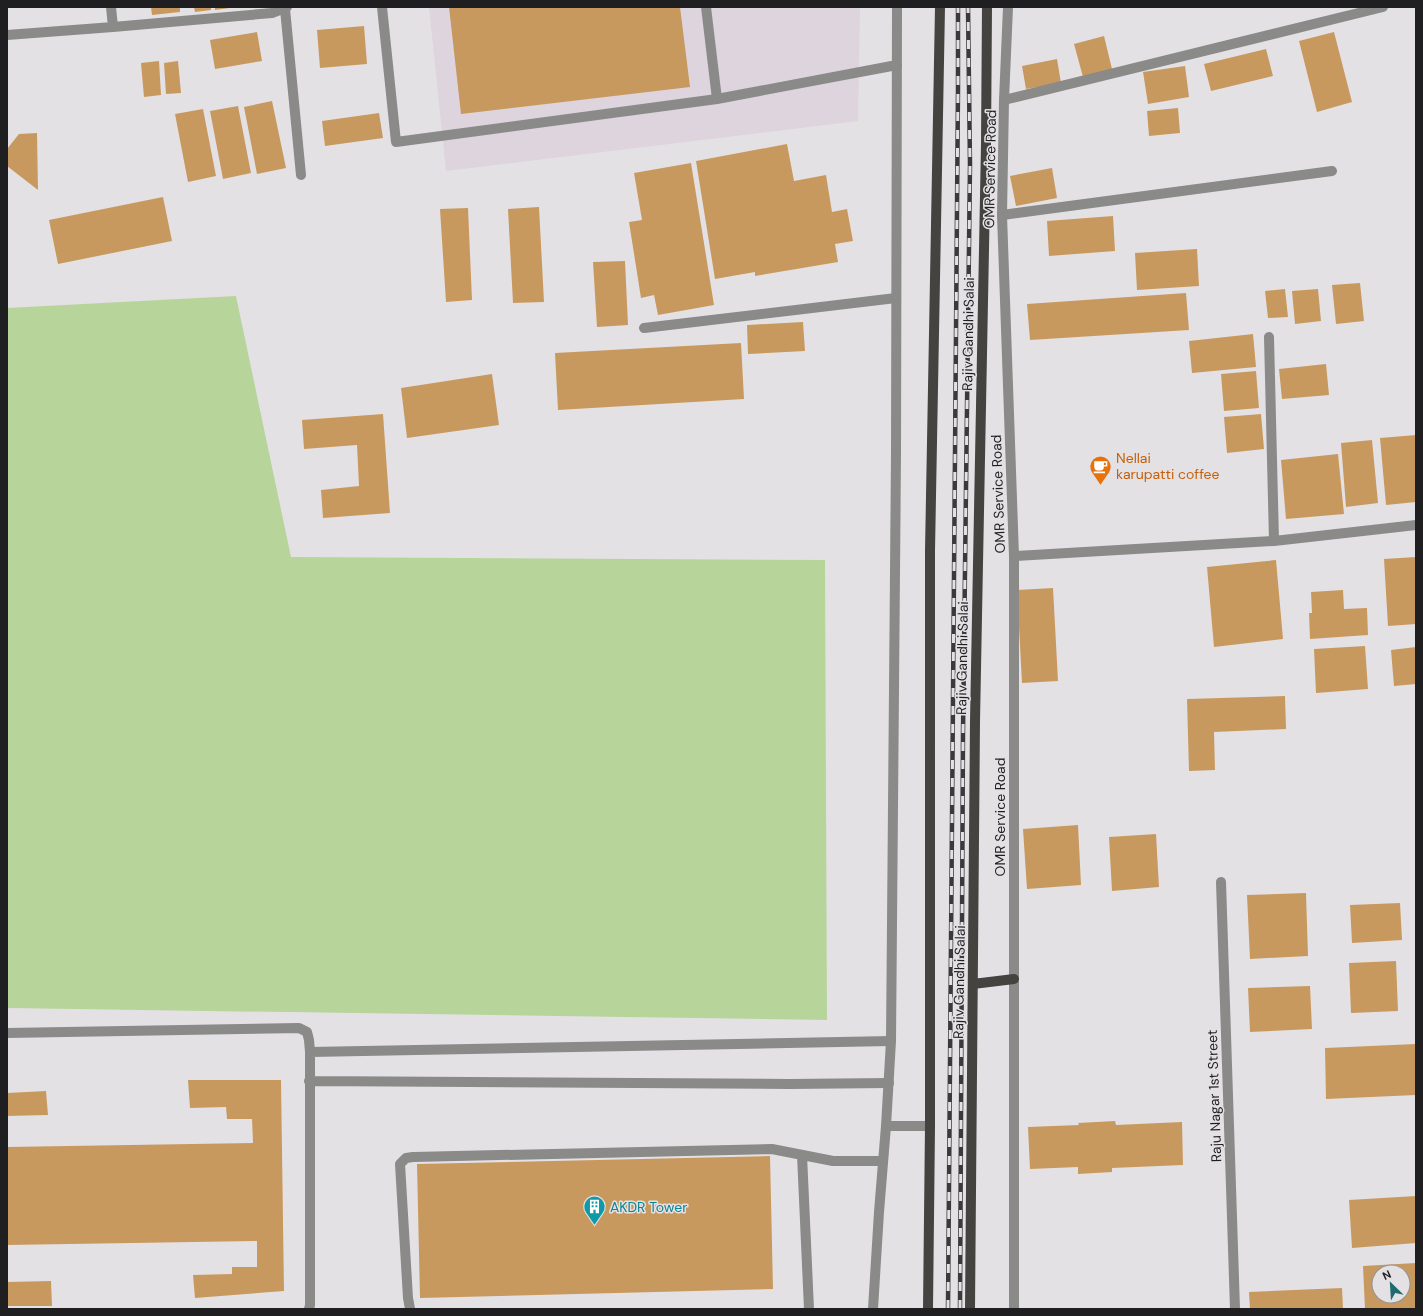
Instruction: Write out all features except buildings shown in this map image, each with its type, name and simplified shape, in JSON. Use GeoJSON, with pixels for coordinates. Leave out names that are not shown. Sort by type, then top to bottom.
{"type":"FeatureCollection","features":[{"type":"Feature","properties":{"kind":"main road","name":"Rajiv Gandhi Salai"},"geometry":{"type":"LineString","coordinates":[[928,1309],[930,1126],[930,551],[940,7]]}},
{"type":"Feature","properties":{"kind":"main road","name":"Rajiv Gandhi Salai"},"geometry":{"type":"LineString","coordinates":[[970,1309],[975,721],[986,152],[987,7]]}},
{"type":"Feature","properties":{"kind":"main road"},"geometry":{"type":"LineString","coordinates":[[973,984],[1014,979]]}},
{"type":"Feature","properties":{"kind":"street"},"geometry":{"type":"LineString","coordinates":[[110,7],[113,27]]}},
{"type":"Feature","properties":{"kind":"street"},"geometry":{"type":"LineString","coordinates":[[382,7],[396,142],[717,99],[897,65]]}},
{"type":"Feature","properties":{"kind":"street"},"geometry":{"type":"LineString","coordinates":[[706,7],[717,99]]}},
{"type":"Feature","properties":{"kind":"street"},"geometry":{"type":"LineString","coordinates":[[873,1309],[878,1212],[886,1126],[891,1041],[897,7]]}},
{"type":"Feature","properties":{"kind":"street","name":"OMR Service Road"},"geometry":{"type":"LineString","coordinates":[[1008,7],[1004,100],[1002,215],[1014,556],[1014,1309]]}},
{"type":"Feature","properties":{"kind":"street"},"geometry":{"type":"LineString","coordinates":[[1004,100],[1383,7]]}},
{"type":"Feature","properties":{"kind":"street"},"geometry":{"type":"LineString","coordinates":[[7,35],[272,14],[286,8],[301,175]]}},
{"type":"Feature","properties":{"kind":"street"},"geometry":{"type":"LineString","coordinates":[[1002,215],[1332,171]]}},
{"type":"Feature","properties":{"kind":"street"},"geometry":{"type":"LineString","coordinates":[[644,328],[896,298]]}},
{"type":"Feature","properties":{"kind":"street"},"geometry":{"type":"LineString","coordinates":[[1269,337],[1274,541]]}},
{"type":"Feature","properties":{"kind":"street"},"geometry":{"type":"LineString","coordinates":[[1014,556],[1274,541],[1416,525]]}},
{"type":"Feature","properties":{"kind":"street","name":"Raju Nagar 1st Street"},"geometry":{"type":"LineString","coordinates":[[1221,882],[1235,1309]]}},
{"type":"Feature","properties":{"kind":"street"},"geometry":{"type":"LineString","coordinates":[[7,1033],[299,1028],[307,1032],[310,1052],[309,1309]]}},
{"type":"Feature","properties":{"kind":"street"},"geometry":{"type":"LineString","coordinates":[[310,1052],[891,1041]]}},
{"type":"Feature","properties":{"kind":"street"},"geometry":{"type":"LineString","coordinates":[[309,1081],[781,1084],[889,1083]]}},
{"type":"Feature","properties":{"kind":"street"},"geometry":{"type":"LineString","coordinates":[[886,1126],[930,1126]]}},
{"type":"Feature","properties":{"kind":"street"},"geometry":{"type":"LineString","coordinates":[[410,1309],[408,1298],[400,1164],[406,1158],[772,1149],[833,1161],[883,1161]]}},
{"type":"Feature","properties":{"kind":"street"},"geometry":{"type":"LineString","coordinates":[[802,1155],[809,1309]]}},
{"type":"Feature","properties":{"kind":"shaded area"},"geometry":{"type":"Polygon","coordinates":[[[429,7],[860,7],[858,121],[446,171],[429,7]]]}},
{"type":"Feature","properties":{"kind":"green space"},"geometry":{"type":"Polygon","coordinates":[[[236,296],[291,557],[825,560],[827,1020],[7,1008],[7,308],[236,296]]]}},
{"type":"Feature","properties":{"kind":"railway"},"geometry":{"type":"LineString","coordinates":[[948,1309],[958,7]]}},
{"type":"Feature","properties":{"kind":"railway"},"geometry":{"type":"LineString","coordinates":[[960,1309],[963,732],[970,165],[968,7]]}},
{"type":"Feature","properties":{"kind":"place","name":"Nellai karupatti coffee"},"geometry":{"type":"Point","coordinates":[1101,486]}},
{"type":"Feature","properties":{"kind":"place","name":"AKDR Tower"},"geometry":{"type":"Point","coordinates":[595,1226]}}]}
